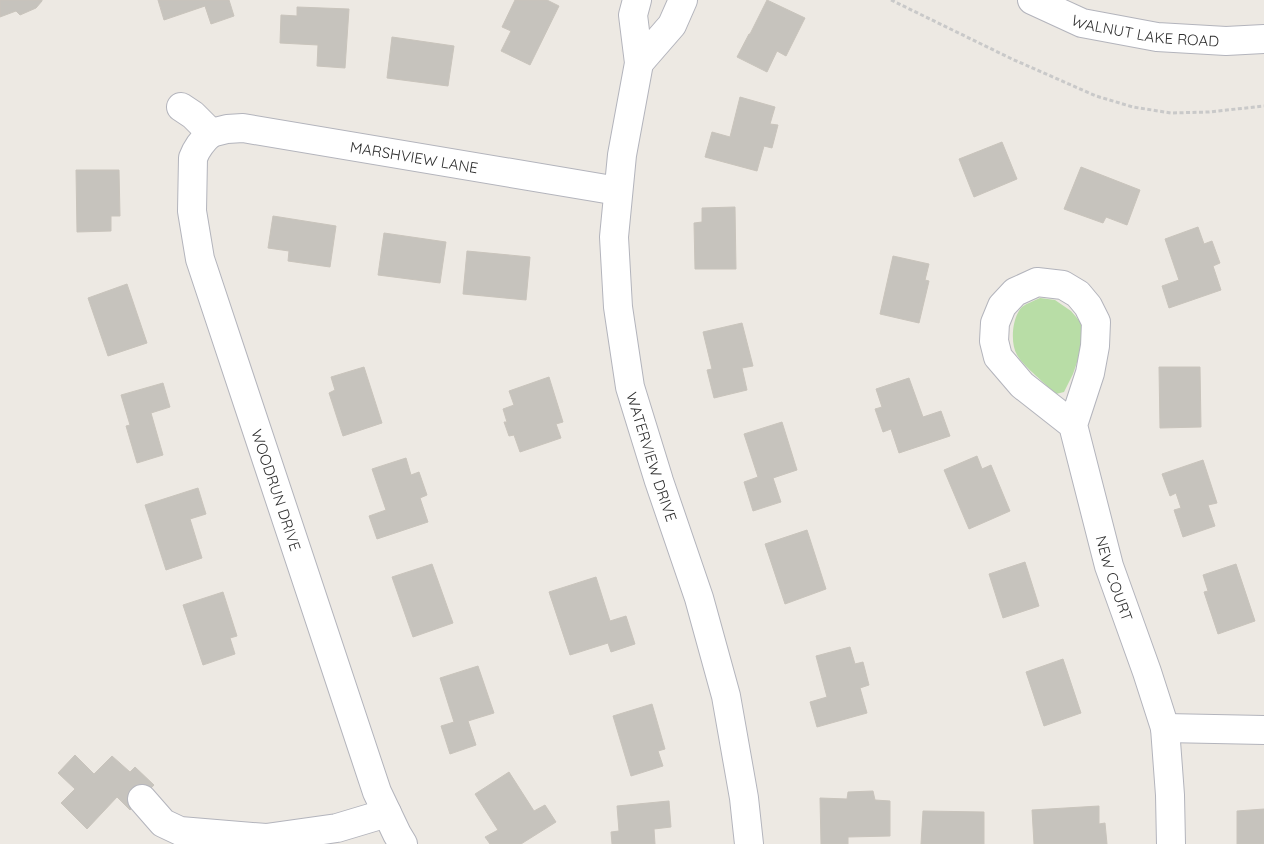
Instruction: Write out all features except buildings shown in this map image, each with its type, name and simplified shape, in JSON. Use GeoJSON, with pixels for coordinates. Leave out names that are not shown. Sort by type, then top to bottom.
{"type":"FeatureCollection","features":[{"type":"Feature","properties":{"kind":"street","name":"WATERVIEW DRIVE"},"geometry":{"type":"LineString","coordinates":[[637,0],[633,15],[639,63],[622,155],[614,237],[618,307],[630,387],[659,481],[699,598],[726,696],[744,798],[749,844]]}},
{"type":"Feature","properties":{"kind":"street"},"geometry":{"type":"LineString","coordinates":[[639,63],[672,25],[683,0]]}},
{"type":"Feature","properties":{"kind":"street","name":"WALNUT LAKE ROAD"},"geometry":{"type":"LineString","coordinates":[[1032,0],[1082,23],[1157,37],[1226,41],[1264,39]]}},
{"type":"Feature","properties":{"kind":"street"},"geometry":{"type":"LineString","coordinates":[[181,107],[193,115],[211,132]]}},
{"type":"Feature","properties":{"kind":"street","name":"MARSHVIEW LANE"},"geometry":{"type":"LineString","coordinates":[[211,132],[243,128],[618,191]]}},
{"type":"Feature","properties":{"kind":"street","name":"WOODRUN DRIVE"},"geometry":{"type":"LineString","coordinates":[[211,132],[202,141],[193,158],[192,212],[200,259],[377,792],[403,844]]}},
{"type":"Feature","properties":{"kind":"street"},"geometry":{"type":"LineString","coordinates":[[1037,282],[1063,286],[1078,294],[1088,306],[1096,322],[1095,346],[1090,374],[1073,425],[1022,386],[998,357],[994,341],[995,323],[1002,306],[1014,292],[1037,282]]}},
{"type":"Feature","properties":{"kind":"street","name":"NEW COURT"},"geometry":{"type":"LineString","coordinates":[[1073,425],[1109,566],[1165,728],[1170,795],[1171,844]]}},
{"type":"Feature","properties":{"kind":"street"},"geometry":{"type":"LineString","coordinates":[[1165,728],[1264,730]]}},
{"type":"Feature","properties":{"kind":"street"},"geometry":{"type":"LineString","coordinates":[[142,799],[163,823],[180,831],[266,838],[337,828],[387,813]]}},
{"type":"Feature","properties":{"kind":"path"},"geometry":{"type":"LineString","coordinates":[[891,0],[1012,59],[1096,96],[1123,104],[1171,113],[1208,112],[1264,106]]}},
{"type":"Feature","properties":{"kind":"green space"},"geometry":{"type":"Polygon","coordinates":[[[1040,298],[1055,300],[1071,311],[1083,325],[1085,339],[1073,374],[1064,392],[1056,394],[1020,360],[1013,344],[1014,323],[1019,311],[1022,307],[1040,298]]]}}]}
